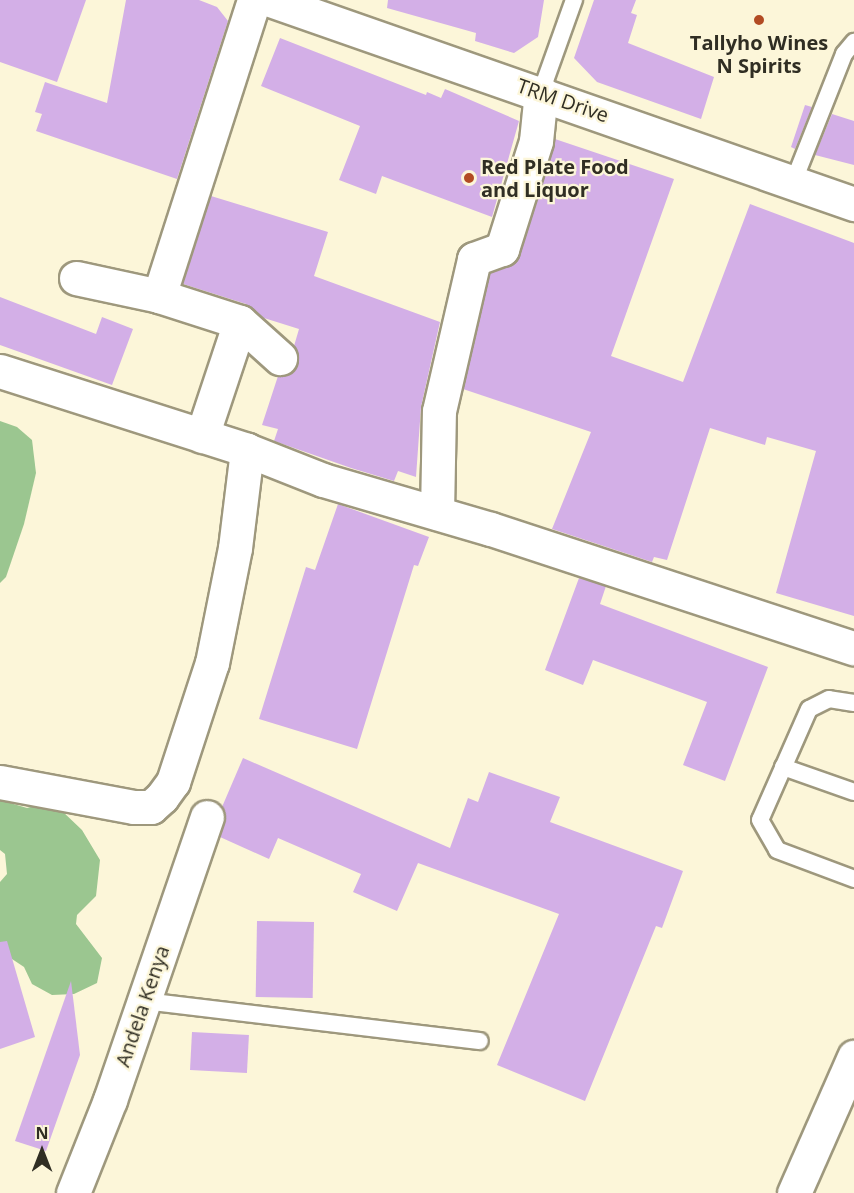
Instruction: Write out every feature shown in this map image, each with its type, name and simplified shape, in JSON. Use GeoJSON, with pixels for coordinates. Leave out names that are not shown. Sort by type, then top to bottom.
{"type":"FeatureCollection","features":[{"type":"Feature","properties":{"kind":"street"},"geometry":{"type":"LineString","coordinates":[[159,296],[254,0]]}},
{"type":"Feature","properties":{"kind":"street","name":"TRM Drive"},"geometry":{"type":"LineString","coordinates":[[270,0],[541,92],[854,204]]}},
{"type":"Feature","properties":{"kind":"street"},"geometry":{"type":"LineString","coordinates":[[437,513],[439,411],[474,259],[502,249],[536,141],[541,92]]}},
{"type":"Feature","properties":{"kind":"street"},"geometry":{"type":"LineString","coordinates":[[76,278],[159,296],[240,322],[280,358]]}},
{"type":"Feature","properties":{"kind":"street"},"geometry":{"type":"LineString","coordinates":[[202,436],[240,322]]}},
{"type":"Feature","properties":{"kind":"street"},"geometry":{"type":"LineString","coordinates":[[0,371],[247,450],[323,480],[437,513],[854,648]]}},
{"type":"Feature","properties":{"kind":"street"},"geometry":{"type":"LineString","coordinates":[[0,782],[134,807],[152,807],[162,797],[173,782],[212,663],[235,548],[247,450]]}},
{"type":"Feature","properties":{"kind":"street","name":"Andela Kenya"},"geometry":{"type":"LineString","coordinates":[[73,1193],[144,1001],[207,817]]}},
{"type":"Feature","properties":{"kind":"street"},"geometry":{"type":"LineString","coordinates":[[794,1193],[854,1057]]}},
{"type":"Feature","properties":{"kind":"lane"},"geometry":{"type":"LineString","coordinates":[[541,92],[574,0]]}},
{"type":"Feature","properties":{"kind":"lane"},"geometry":{"type":"LineString","coordinates":[[793,183],[844,54],[854,42]]}},
{"type":"Feature","properties":{"kind":"lane"},"geometry":{"type":"LineString","coordinates":[[854,703],[829,699],[809,709],[760,820],[766,835],[777,850],[854,879]]}},
{"type":"Feature","properties":{"kind":"lane"},"geometry":{"type":"LineString","coordinates":[[783,767],[854,792]]}},
{"type":"Feature","properties":{"kind":"lane"},"geometry":{"type":"LineString","coordinates":[[144,1001],[480,1041]]}},
{"type":"Feature","properties":{"kind":"green space"},"geometry":{"type":"Polygon","coordinates":[[[0,421],[17,427],[32,440],[36,473],[24,524],[6,577],[0,583],[0,421]]]}},
{"type":"Feature","properties":{"kind":"green space"},"geometry":{"type":"Polygon","coordinates":[[[0,800],[27,808],[37,805],[61,810],[82,830],[100,860],[96,896],[77,915],[76,924],[102,958],[97,983],[74,994],[52,995],[32,984],[24,967],[0,951],[0,882],[7,874],[5,854],[0,850],[0,800]]]}},
{"type":"Feature","properties":{"kind":"building"},"geometry":{"type":"Polygon","coordinates":[[[0,0],[86,0],[57,82],[0,62],[0,0]]]}},
{"type":"Feature","properties":{"kind":"building"},"geometry":{"type":"Polygon","coordinates":[[[126,0],[199,0],[217,7],[228,21],[177,179],[36,131],[42,114],[35,112],[45,82],[107,103],[126,0]]]}},
{"type":"Feature","properties":{"kind":"building"},"geometry":{"type":"Polygon","coordinates":[[[388,0],[544,0],[538,37],[514,53],[475,41],[476,33],[387,8],[388,0]]]}},
{"type":"Feature","properties":{"kind":"building"},"geometry":{"type":"Polygon","coordinates":[[[594,0],[636,0],[631,13],[637,15],[628,43],[714,77],[701,119],[597,82],[574,58],[594,0]]]}},
{"type":"Feature","properties":{"kind":"building"},"geometry":{"type":"Polygon","coordinates":[[[280,38],[426,95],[427,92],[441,98],[445,89],[519,121],[492,217],[382,176],[376,194],[339,180],[360,126],[261,86],[280,38]]]}},
{"type":"Feature","properties":{"kind":"building"},"geometry":{"type":"Polygon","coordinates":[[[805,105],[812,107],[795,149],[791,147],[805,105]]]}},
{"type":"Feature","properties":{"kind":"building"},"geometry":{"type":"Polygon","coordinates":[[[832,114],[854,121],[854,165],[815,155],[832,114]]]}},
{"type":"Feature","properties":{"kind":"building"},"geometry":{"type":"Polygon","coordinates":[[[555,139],[674,179],[611,356],[683,382],[750,204],[854,243],[854,616],[776,593],[816,451],[767,437],[765,445],[710,428],[667,560],[654,557],[652,562],[552,529],[591,432],[463,389],[490,273],[509,266],[520,255],[555,139]]]}},
{"type":"Feature","properties":{"kind":"building"},"geometry":{"type":"Polygon","coordinates":[[[211,196],[328,232],[314,276],[440,322],[421,407],[416,477],[398,471],[394,481],[351,468],[274,441],[278,429],[262,425],[278,376],[293,371],[298,362],[294,346],[299,329],[264,318],[246,304],[183,284],[211,196]]]}},
{"type":"Feature","properties":{"kind":"building"},"geometry":{"type":"Polygon","coordinates":[[[0,297],[96,334],[102,317],[133,329],[112,385],[0,345],[0,297]]]}},
{"type":"Feature","properties":{"kind":"building"},"geometry":{"type":"Polygon","coordinates":[[[338,504],[429,537],[418,566],[414,565],[357,749],[259,719],[306,567],[315,570],[338,504]]]}},
{"type":"Feature","properties":{"kind":"building"},"geometry":{"type":"Polygon","coordinates":[[[579,578],[606,586],[600,604],[768,667],[725,781],[683,765],[707,702],[593,660],[583,685],[545,670],[579,578]]]}},
{"type":"Feature","properties":{"kind":"building"},"geometry":{"type":"Polygon","coordinates":[[[243,758],[450,848],[468,798],[478,802],[489,772],[560,797],[550,822],[683,871],[662,928],[656,926],[585,1101],[497,1065],[559,914],[418,863],[397,911],[353,892],[361,874],[278,838],[269,859],[220,837],[225,823],[222,807],[243,758]]]}},
{"type":"Feature","properties":{"kind":"building"},"geometry":{"type":"Polygon","coordinates":[[[257,921],[314,922],[313,998],[256,997],[257,921]]]}},
{"type":"Feature","properties":{"kind":"building"},"geometry":{"type":"Polygon","coordinates":[[[7,941],[35,1037],[0,1049],[0,942],[7,941]]]}},
{"type":"Feature","properties":{"kind":"building"},"geometry":{"type":"Polygon","coordinates":[[[71,981],[80,1055],[46,1151],[15,1141],[71,981]]]}},
{"type":"Feature","properties":{"kind":"building"},"geometry":{"type":"Polygon","coordinates":[[[192,1032],[249,1035],[247,1073],[190,1070],[192,1032]]]}},
{"type":"Feature","properties":{"kind":"place","name":"Tallyho Wines N Spirits"},"geometry":{"type":"Point","coordinates":[759,20]}},
{"type":"Feature","properties":{"kind":"place","name":"Red Plate Food and Liquor"},"geometry":{"type":"Point","coordinates":[469,178]}}]}
